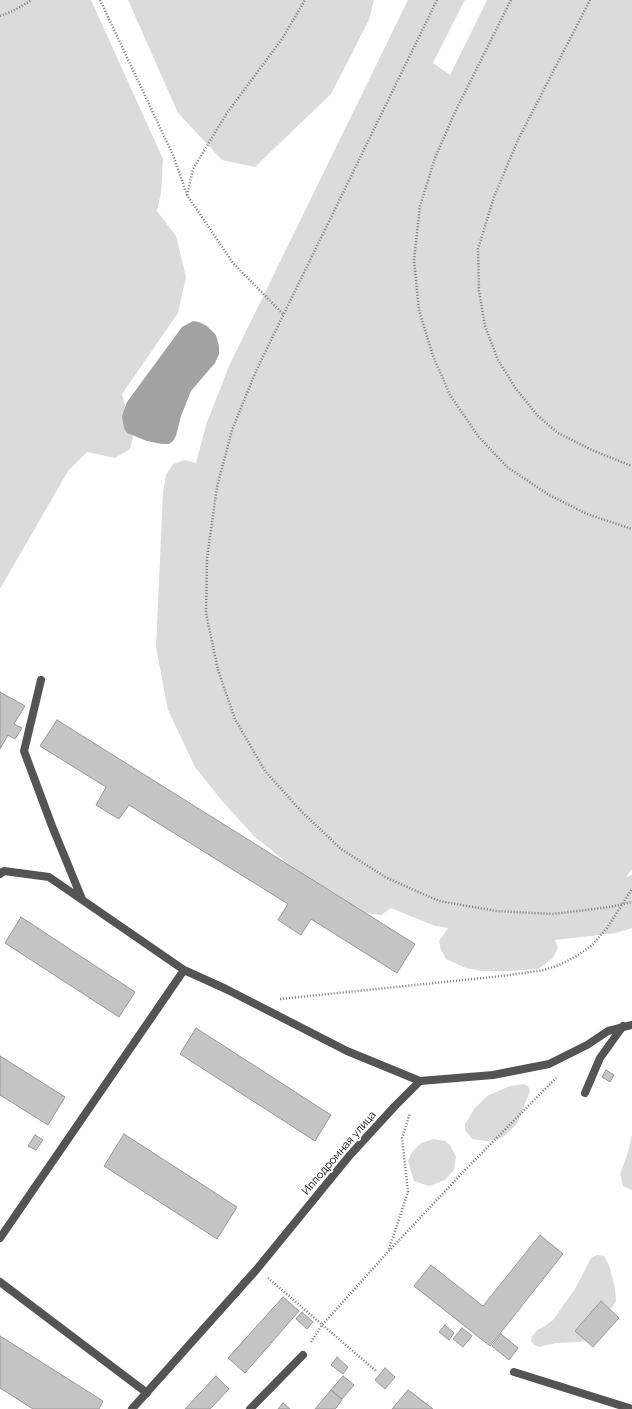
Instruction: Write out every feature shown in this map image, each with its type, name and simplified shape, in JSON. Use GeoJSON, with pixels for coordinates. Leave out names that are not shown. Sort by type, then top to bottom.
{"type":"FeatureCollection","features":[{"type":"Feature","properties":{"kind":"street"},"geometry":{"type":"LineString","coordinates":[[41,680],[24,751],[52,826],[82,899]]}},
{"type":"Feature","properties":{"kind":"street"},"geometry":{"type":"LineString","coordinates":[[0,874],[4,871],[48,877],[184,970],[252,1002],[347,1051],[420,1081],[493,1075],[549,1064],[587,1045],[608,1030],[632,1025]]}},
{"type":"Feature","properties":{"kind":"street"},"geometry":{"type":"LineString","coordinates":[[0,1238],[184,970]]}},
{"type":"Feature","properties":{"kind":"street"},"geometry":{"type":"LineString","coordinates":[[584,1093],[600,1058],[623,1026]]}},
{"type":"Feature","properties":{"kind":"street","name":"Ипподромная улица"},"geometry":{"type":"LineString","coordinates":[[132,1409],[257,1269],[350,1155],[420,1081]]}},
{"type":"Feature","properties":{"kind":"street"},"geometry":{"type":"LineString","coordinates":[[0,1282],[147,1393]]}},
{"type":"Feature","properties":{"kind":"street"},"geometry":{"type":"LineString","coordinates":[[250,1409],[303,1355]]}},
{"type":"Feature","properties":{"kind":"street"},"geometry":{"type":"LineString","coordinates":[[514,1372],[632,1409]]}},
{"type":"Feature","properties":{"kind":"path"},"geometry":{"type":"LineString","coordinates":[[0,16],[14,11],[32,0]]}},
{"type":"Feature","properties":{"kind":"path"},"geometry":{"type":"LineString","coordinates":[[100,0],[173,155],[187,195],[233,263],[283,314]]}},
{"type":"Feature","properties":{"kind":"path"},"geometry":{"type":"LineString","coordinates":[[187,195],[193,169],[227,113],[282,39],[305,0]]}},
{"type":"Feature","properties":{"kind":"path"},"geometry":{"type":"LineString","coordinates":[[437,0],[283,314],[256,371],[232,430],[217,487],[207,558],[206,613],[218,670],[235,719],[265,770],[301,811],[341,849],[387,878],[439,900],[496,911],[553,914],[610,907],[632,902]]}},
{"type":"Feature","properties":{"kind":"path"},"geometry":{"type":"LineString","coordinates":[[511,0],[455,112],[435,158],[420,206],[414,260],[419,310],[433,356],[450,395],[478,436],[507,467],[549,495],[587,514],[632,529]]}},
{"type":"Feature","properties":{"kind":"path"},"geometry":{"type":"LineString","coordinates":[[590,0],[518,140],[494,197],[478,249],[479,291],[485,326],[498,360],[516,390],[538,416],[558,433],[594,451],[632,466]]}},
{"type":"Feature","properties":{"kind":"path"},"geometry":{"type":"LineString","coordinates":[[252,1002],[502,976],[544,970],[575,957],[591,946],[606,928],[632,889]]}},
{"type":"Feature","properties":{"kind":"path"},"geometry":{"type":"LineString","coordinates":[[303,1355],[322,1325],[388,1252],[464,1171],[561,1073]]}},
{"type":"Feature","properties":{"kind":"path"},"geometry":{"type":"LineString","coordinates":[[388,1252],[408,1192],[402,1138],[411,1110]]}},
{"type":"Feature","properties":{"kind":"path"},"geometry":{"type":"LineString","coordinates":[[257,1269],[376,1370]]}},
{"type":"Feature","properties":{"kind":"shaded area"},"geometry":{"type":"Polygon","coordinates":[[[0,0],[91,0],[163,159],[161,193],[157,211],[176,236],[186,277],[178,313],[122,394],[133,437],[130,449],[115,458],[87,452],[68,471],[0,589],[0,0]]]}},
{"type":"Feature","properties":{"kind":"shaded area"},"geometry":{"type":"Polygon","coordinates":[[[128,0],[374,0],[369,20],[331,94],[255,167],[222,160],[178,113],[128,0]]]}},
{"type":"Feature","properties":{"kind":"shaded area"},"geometry":{"type":"Polygon","coordinates":[[[408,0],[465,0],[433,63],[450,75],[487,0],[632,0],[632,869],[626,877],[632,875],[632,928],[616,933],[555,940],[558,948],[552,959],[538,969],[482,971],[466,968],[446,959],[441,950],[439,941],[448,928],[435,926],[391,908],[381,915],[358,912],[321,890],[254,836],[222,801],[195,767],[168,710],[156,647],[163,492],[166,475],[173,464],[185,460],[196,463],[206,425],[229,366],[408,0]]]}},
{"type":"Feature","properties":{"kind":"shaded area"},"geometry":{"type":"Polygon","coordinates":[[[193,321],[207,326],[216,335],[219,346],[219,354],[215,363],[191,391],[181,416],[176,436],[169,444],[162,444],[147,441],[127,433],[124,428],[122,416],[127,402],[182,327],[193,321]]]}},
{"type":"Feature","properties":{"kind":"shaded area"},"geometry":{"type":"Polygon","coordinates":[[[523,1084],[528,1086],[530,1091],[517,1124],[503,1137],[495,1140],[486,1141],[472,1139],[465,1130],[465,1124],[475,1108],[487,1096],[510,1086],[523,1084]]]}},
{"type":"Feature","properties":{"kind":"shaded area"},"geometry":{"type":"Polygon","coordinates":[[[632,1135],[632,1190],[623,1186],[620,1174],[632,1135]]]}},
{"type":"Feature","properties":{"kind":"shaded area"},"geometry":{"type":"Polygon","coordinates":[[[434,1139],[445,1141],[450,1145],[456,1157],[454,1170],[445,1180],[429,1186],[414,1181],[408,1161],[412,1152],[421,1143],[434,1139]]]}},
{"type":"Feature","properties":{"kind":"shaded area"},"geometry":{"type":"Polygon","coordinates":[[[597,1255],[604,1256],[609,1265],[615,1288],[616,1301],[613,1307],[602,1314],[590,1338],[580,1342],[556,1343],[539,1347],[534,1345],[531,1341],[532,1337],[537,1330],[553,1320],[575,1289],[591,1258],[597,1255]]]}},
{"type":"Feature","properties":{"kind":"building"},"geometry":{"type":"Polygon","coordinates":[[[0,692],[25,706],[14,724],[22,728],[15,739],[8,735],[0,749],[0,692]]]}},
{"type":"Feature","properties":{"kind":"building"},"geometry":{"type":"Polygon","coordinates":[[[57,720],[415,944],[397,973],[311,919],[301,935],[278,920],[288,904],[129,805],[119,819],[96,805],[106,787],[40,746],[57,720]]]}},
{"type":"Feature","properties":{"kind":"building"},"geometry":{"type":"Polygon","coordinates":[[[21,917],[135,992],[119,1017],[5,943],[21,917]]]}},
{"type":"Feature","properties":{"kind":"building"},"geometry":{"type":"Polygon","coordinates":[[[196,1028],[331,1115],[315,1141],[180,1054],[196,1028]]]}},
{"type":"Feature","properties":{"kind":"building"},"geometry":{"type":"Polygon","coordinates":[[[0,1056],[65,1097],[48,1125],[0,1095],[0,1056]]]}},
{"type":"Feature","properties":{"kind":"building"},"geometry":{"type":"Polygon","coordinates":[[[606,1070],[614,1075],[610,1082],[602,1077],[606,1070]]]}},
{"type":"Feature","properties":{"kind":"building"},"geometry":{"type":"Polygon","coordinates":[[[124,1134],[237,1207],[217,1239],[104,1166],[124,1134]]]}},
{"type":"Feature","properties":{"kind":"building"},"geometry":{"type":"Polygon","coordinates":[[[35,1135],[43,1140],[36,1150],[28,1146],[35,1135]]]}},
{"type":"Feature","properties":{"kind":"building"},"geometry":{"type":"Polygon","coordinates":[[[540,1235],[563,1254],[490,1346],[414,1286],[431,1265],[483,1306],[540,1235]]]}},
{"type":"Feature","properties":{"kind":"building"},"geometry":{"type":"Polygon","coordinates":[[[283,1297],[299,1311],[245,1373],[228,1358],[283,1297]]]}},
{"type":"Feature","properties":{"kind":"building"},"geometry":{"type":"Polygon","coordinates":[[[601,1301],[619,1318],[593,1347],[575,1331],[601,1301]]]}},
{"type":"Feature","properties":{"kind":"building"},"geometry":{"type":"Polygon","coordinates":[[[302,1312],[313,1322],[307,1329],[296,1319],[302,1312]]]}},
{"type":"Feature","properties":{"kind":"building"},"geometry":{"type":"Polygon","coordinates":[[[445,1325],[454,1333],[449,1340],[439,1332],[445,1325]]]}},
{"type":"Feature","properties":{"kind":"building"},"geometry":{"type":"Polygon","coordinates":[[[462,1328],[472,1336],[463,1347],[453,1339],[462,1328]]]}},
{"type":"Feature","properties":{"kind":"building"},"geometry":{"type":"Polygon","coordinates":[[[501,1334],[518,1348],[509,1360],[492,1346],[501,1334]]]}},
{"type":"Feature","properties":{"kind":"building"},"geometry":{"type":"Polygon","coordinates":[[[0,1336],[103,1401],[99,1409],[33,1409],[0,1388],[0,1336]]]}},
{"type":"Feature","properties":{"kind":"building"},"geometry":{"type":"Polygon","coordinates":[[[337,1357],[348,1367],[343,1374],[331,1365],[337,1357]]]}},
{"type":"Feature","properties":{"kind":"building"},"geometry":{"type":"Polygon","coordinates":[[[385,1368],[395,1377],[385,1389],[375,1380],[385,1368]]]}},
{"type":"Feature","properties":{"kind":"building"},"geometry":{"type":"Polygon","coordinates":[[[216,1376],[229,1389],[210,1409],[185,1409],[216,1376]]]}},
{"type":"Feature","properties":{"kind":"building"},"geometry":{"type":"Polygon","coordinates":[[[343,1376],[354,1385],[342,1399],[331,1390],[343,1376]]]}},
{"type":"Feature","properties":{"kind":"building"},"geometry":{"type":"Polygon","coordinates":[[[331,1390],[342,1400],[335,1409],[315,1409],[331,1390]]]}},
{"type":"Feature","properties":{"kind":"building"},"geometry":{"type":"Polygon","coordinates":[[[408,1390],[415,1395],[433,1409],[392,1409],[408,1390]]]}},
{"type":"Feature","properties":{"kind":"building"},"geometry":{"type":"Polygon","coordinates":[[[283,1403],[290,1409],[278,1409],[283,1403]]]}}]}
